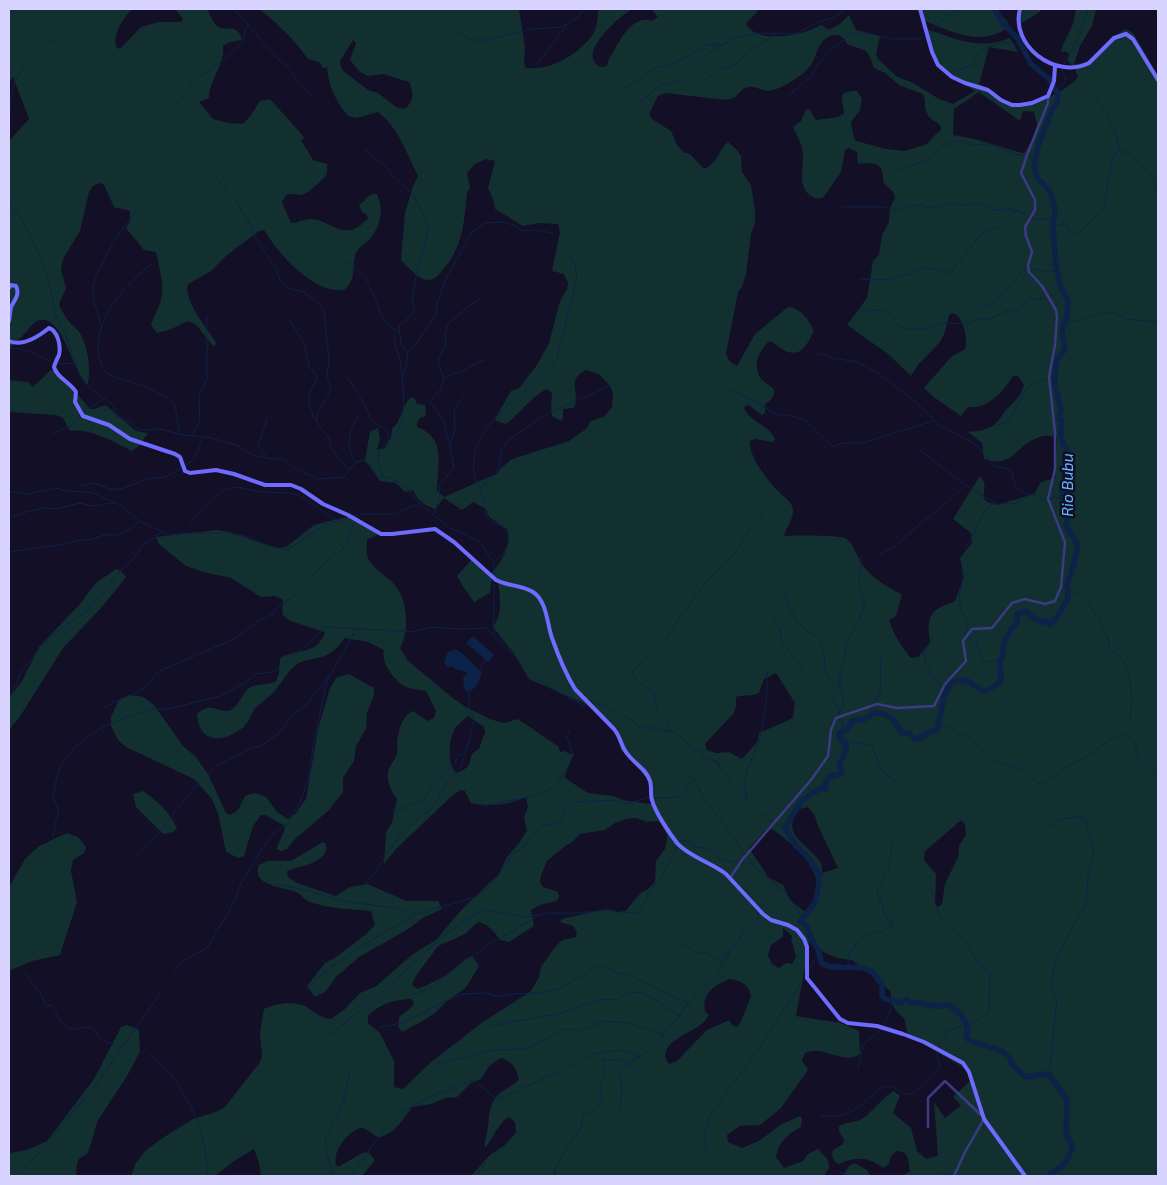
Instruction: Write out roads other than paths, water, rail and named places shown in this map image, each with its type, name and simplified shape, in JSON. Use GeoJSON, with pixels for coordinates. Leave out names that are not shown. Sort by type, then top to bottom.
{"type":"FeatureCollection","features":[{"type":"Feature","properties":{"kind":"street"},"geometry":{"type":"LineString","coordinates":[[920,9],[932,52],[938,64],[952,77],[988,90],[1001,100],[1012,105],[1032,103],[1048,96]]}},
{"type":"Feature","properties":{"kind":"street"},"geometry":{"type":"LineString","coordinates":[[1020,9],[1018,21],[1024,39],[1038,56],[1055,66],[1064,69],[1084,66],[1114,38],[1126,34],[1133,39],[1158,80]]}},
{"type":"Feature","properties":{"kind":"street"},"geometry":{"type":"LineString","coordinates":[[730,878],[742,860],[811,780],[828,756],[831,730],[836,718],[877,704],[898,708],[934,706],[945,684],[966,661],[964,641],[972,629],[992,628],[1012,603],[1025,599],[1045,604],[1055,601],[1061,586],[1065,542],[1048,500],[1055,468],[1055,432],[1049,377],[1055,345],[1057,317],[1056,310],[1042,286],[1029,272],[1028,264],[1032,252],[1025,227],[1035,210],[1035,200],[1022,173],[1026,155],[1048,103],[1048,96],[1054,81],[1055,66]]}},
{"type":"Feature","properties":{"kind":"street"},"geometry":{"type":"LineString","coordinates":[[9,288],[11,285],[16,286],[18,291],[16,300],[11,308],[9,321]]}},
{"type":"Feature","properties":{"kind":"street"},"geometry":{"type":"LineString","coordinates":[[9,341],[16,343],[32,340],[49,328],[54,330],[58,335],[59,354],[54,367],[56,373],[74,388],[76,392],[75,402],[83,416],[109,425],[130,439],[180,457],[186,470],[190,473],[216,470],[265,485],[291,486],[382,534],[435,530],[454,542],[496,580],[534,593],[541,600],[552,637],[570,681],[575,689],[614,728],[620,736],[627,754],[646,774],[651,782],[655,810],[678,844],[685,850],[718,868],[770,920],[788,925],[796,930],[804,939],[807,947],[807,978],[840,1019],[848,1023],[877,1026],[924,1042],[962,1063],[969,1072],[983,1117],[954,1176]]}},
{"type":"Feature","properties":{"kind":"street"},"geometry":{"type":"LineString","coordinates":[[928,1127],[928,1098],[945,1081],[983,1117],[1025,1176]]}},
{"type":"Feature","properties":{"kind":"water"},"geometry":{"type":"Polygon","coordinates":[[[473,636],[494,655],[488,662],[466,643],[473,636]]]}},
{"type":"Feature","properties":{"kind":"water"},"geometry":{"type":"Polygon","coordinates":[[[455,649],[482,673],[472,690],[466,691],[464,687],[463,678],[468,673],[453,667],[447,667],[444,662],[448,652],[455,649]]]}},
{"type":"Feature","properties":{"kind":"waterway"},"geometry":{"type":"LineString","coordinates":[[234,9],[313,97]]}},
{"type":"Feature","properties":{"kind":"waterway"},"geometry":{"type":"LineString","coordinates":[[454,29],[472,40],[487,40],[531,29],[561,27],[577,18],[584,9]]}},
{"type":"Feature","properties":{"kind":"waterway"},"geometry":{"type":"LineString","coordinates":[[640,102],[660,85],[680,81],[707,54],[735,38],[758,33],[791,34],[800,32],[816,23],[835,17],[846,9]]}},
{"type":"Feature","properties":{"kind":"waterway","name":"Rio Bubu"},"geometry":{"type":"LineString","coordinates":[[929,33],[938,23],[958,9]]}},
{"type":"Feature","properties":{"kind":"waterway","name":"Rio Bubu"},"geometry":{"type":"LineString","coordinates":[[995,9],[1001,21],[1018,39],[1031,64],[1049,79],[1058,94],[1057,103],[1051,112],[1038,146],[1034,167],[1038,179],[1050,191],[1055,208],[1053,226],[1056,266],[1060,284],[1068,302],[1067,316],[1062,331],[1065,349],[1057,360],[1055,369],[1055,387],[1061,409],[1059,419],[1062,421],[1062,440],[1067,449],[1064,459],[1066,472],[1062,495],[1067,521],[1066,526],[1078,545],[1067,584],[1068,599],[1056,619],[1050,625],[1047,621],[1041,622],[1030,616],[1027,611],[1017,614],[1017,622],[1003,645],[1003,654],[1000,662],[1001,681],[993,688],[984,691],[966,680],[952,682],[945,694],[935,731],[915,739],[908,733],[902,733],[892,718],[881,713],[874,713],[865,719],[852,721],[848,729],[839,734],[847,747],[839,766],[842,773],[829,777],[825,784],[826,789],[821,788],[802,800],[785,828],[796,846],[808,857],[820,875],[816,901],[800,922],[807,926],[809,935],[819,951],[822,964],[834,967],[863,968],[872,971],[882,984],[882,996],[885,999],[901,1003],[907,999],[911,1003],[920,1002],[931,1006],[949,1005],[963,1018],[967,1026],[966,1036],[970,1041],[1002,1051],[1010,1058],[1011,1063],[1026,1077],[1042,1074],[1049,1075],[1067,1099],[1066,1134],[1073,1147],[1065,1163],[1049,1176]]}},
{"type":"Feature","properties":{"kind":"waterway"},"geometry":{"type":"LineString","coordinates":[[1064,65],[1080,35],[1088,9]]}},
{"type":"Feature","properties":{"kind":"waterway"},"geometry":{"type":"LineString","coordinates":[[536,66],[567,24]]}},
{"type":"Feature","properties":{"kind":"waterway"},"geometry":{"type":"LineString","coordinates":[[173,107],[196,79],[216,66],[236,49],[242,42],[247,26]]}},
{"type":"Feature","properties":{"kind":"waterway","name":"Rio Bubu"},"geometry":{"type":"LineString","coordinates":[[787,97],[812,75],[819,63],[830,51],[851,34],[867,33],[891,39],[920,39],[922,37]]}},
{"type":"Feature","properties":{"kind":"waterway"},"geometry":{"type":"LineString","coordinates":[[702,82],[718,71],[736,64],[751,50],[776,34]]}},
{"type":"Feature","properties":{"kind":"waterway"},"geometry":{"type":"LineString","coordinates":[[9,113],[13,89],[19,73],[35,54],[56,39]]}},
{"type":"Feature","properties":{"kind":"waterway"},"geometry":{"type":"LineString","coordinates":[[952,72],[972,65],[978,54],[987,47],[1003,42],[1014,45],[1019,44]]}},
{"type":"Feature","properties":{"kind":"waterway"},"geometry":{"type":"LineString","coordinates":[[620,89],[631,85],[654,69],[681,60],[704,46],[720,45]]}},
{"type":"Feature","properties":{"kind":"waterway"},"geometry":{"type":"LineString","coordinates":[[1057,90],[1066,81],[1062,69]]}},
{"type":"Feature","properties":{"kind":"waterway"},"geometry":{"type":"LineString","coordinates":[[1053,226],[1065,223],[1070,232],[1075,234],[1083,230],[1104,206],[1113,156],[1119,150],[1112,124],[1102,105],[1083,86]]}},
{"type":"Feature","properties":{"kind":"waterway"},"geometry":{"type":"LineString","coordinates":[[900,170],[926,160],[941,147],[955,141],[972,145],[988,144],[1019,155],[1026,153]]}},
{"type":"Feature","properties":{"kind":"waterway"},"geometry":{"type":"LineString","coordinates":[[364,148],[413,194],[429,227],[418,267],[412,299],[415,311],[399,326],[401,343],[408,353]]}},
{"type":"Feature","properties":{"kind":"waterway"},"geometry":{"type":"LineString","coordinates":[[1120,151],[1138,160],[1158,188]]}},
{"type":"Feature","properties":{"kind":"waterway","name":"Rio Bubu"},"geometry":{"type":"LineString","coordinates":[[1029,154],[1034,163]]}},
{"type":"Feature","properties":{"kind":"waterway"},"geometry":{"type":"LineString","coordinates":[[101,325],[94,301],[93,287],[108,251],[136,213],[181,168]]}},
{"type":"Feature","properties":{"kind":"waterway"},"geometry":{"type":"LineString","coordinates":[[211,171],[235,200],[248,220],[258,242],[274,265],[282,284],[290,289],[304,292],[318,303],[324,311],[329,359],[327,376],[331,390],[317,414],[317,421]]}},
{"type":"Feature","properties":{"kind":"waterway"},"geometry":{"type":"LineString","coordinates":[[841,207],[883,207],[896,210],[907,206],[921,205],[937,207],[953,203],[962,205],[982,204],[992,210],[1010,209],[1028,217]]}},
{"type":"Feature","properties":{"kind":"waterway"},"geometry":{"type":"LineString","coordinates":[[9,204],[22,220],[38,252],[49,283],[56,316],[65,334],[81,377],[88,386],[111,404],[115,411]]}},
{"type":"Feature","properties":{"kind":"waterway"},"geometry":{"type":"LineString","coordinates":[[860,279],[888,280],[924,268],[950,273],[984,231],[999,228],[1015,211]]}},
{"type":"Feature","properties":{"kind":"waterway"},"geometry":{"type":"LineString","coordinates":[[299,217],[341,258],[365,277],[387,323],[399,332]]}},
{"type":"Feature","properties":{"kind":"waterway"},"geometry":{"type":"LineString","coordinates":[[1032,218],[1054,219]]}},
{"type":"Feature","properties":{"kind":"waterway"},"geometry":{"type":"LineString","coordinates":[[402,377],[406,368],[408,353],[436,314],[437,303],[445,280],[472,232],[485,223],[501,222],[514,225],[522,231],[535,230],[553,233]]}},
{"type":"Feature","properties":{"kind":"waterway"},"geometry":{"type":"LineString","coordinates":[[494,563],[507,546],[509,537],[503,527],[490,521],[487,517],[484,501],[474,474],[473,463],[477,445],[490,423],[540,378],[557,358],[577,278],[575,264],[569,253]]}},
{"type":"Feature","properties":{"kind":"waterway"},"geometry":{"type":"LineString","coordinates":[[152,264],[121,293],[104,319],[98,347],[100,360],[105,372],[146,387],[173,402],[180,434]]}},
{"type":"Feature","properties":{"kind":"waterway"},"geometry":{"type":"LineString","coordinates":[[984,307],[1002,296],[1022,271],[1027,269]]}},
{"type":"Feature","properties":{"kind":"waterway"},"geometry":{"type":"LineString","coordinates":[[1030,269],[1045,272],[1057,271]]}},
{"type":"Feature","properties":{"kind":"waterway"},"geometry":{"type":"LineString","coordinates":[[1049,296],[1064,291]]}},
{"type":"Feature","properties":{"kind":"waterway"},"geometry":{"type":"LineString","coordinates":[[858,311],[884,310],[887,311],[897,324],[907,329],[925,329],[946,323],[968,324],[980,319],[991,319],[1006,311],[1019,310],[1028,299],[1045,297]]}},
{"type":"Feature","properties":{"kind":"waterway"},"geometry":{"type":"LineString","coordinates":[[450,445],[443,420],[430,401],[440,390],[444,379],[438,361],[446,344],[445,334],[448,324],[470,305],[482,298]]}},
{"type":"Feature","properties":{"kind":"waterway"},"geometry":{"type":"LineString","coordinates":[[1065,324],[1102,313],[1114,313],[1128,319],[1158,322]]}},
{"type":"Feature","properties":{"kind":"waterway"},"geometry":{"type":"LineString","coordinates":[[193,436],[200,420],[199,396],[207,379],[207,317]]}},
{"type":"Feature","properties":{"kind":"waterway"},"geometry":{"type":"LineString","coordinates":[[289,320],[304,342],[309,367],[317,375],[309,396],[309,404],[313,415],[329,438],[330,446],[346,467],[350,468]]}},
{"type":"Feature","properties":{"kind":"waterway"},"geometry":{"type":"LineString","coordinates":[[383,477],[378,466],[378,451],[399,429],[404,404],[400,364],[394,341],[395,331]]}},
{"type":"Feature","properties":{"kind":"waterway"},"geometry":{"type":"LineString","coordinates":[[9,349],[25,350],[52,362]]}},
{"type":"Feature","properties":{"kind":"waterway"},"geometry":{"type":"LineString","coordinates":[[818,353],[832,358],[858,362],[878,373],[916,402],[939,425],[975,444],[994,466],[1008,469],[1012,473],[1015,486],[1028,495]]}},
{"type":"Feature","properties":{"kind":"waterway"},"geometry":{"type":"LineString","coordinates":[[445,377],[485,360]]}},
{"type":"Feature","properties":{"kind":"waterway"},"geometry":{"type":"LineString","coordinates":[[58,363],[76,364]]}},
{"type":"Feature","properties":{"kind":"waterway"},"geometry":{"type":"LineString","coordinates":[[998,425],[1010,420],[1023,394],[1032,384],[1048,377]]}},
{"type":"Feature","properties":{"kind":"waterway"},"geometry":{"type":"LineString","coordinates":[[348,378],[365,405],[371,420],[386,430],[389,438]]}},
{"type":"Feature","properties":{"kind":"waterway"},"geometry":{"type":"LineString","coordinates":[[480,488],[497,473],[502,449],[509,440],[543,416],[611,385]]}},
{"type":"Feature","properties":{"kind":"waterway"},"geometry":{"type":"LineString","coordinates":[[729,390],[778,415],[788,415],[805,420],[833,447],[845,443],[866,442],[933,421]]}},
{"type":"Feature","properties":{"kind":"waterway"},"geometry":{"type":"LineString","coordinates":[[434,514],[440,497],[439,485],[454,468],[450,447],[455,429],[454,410],[465,394]]}},
{"type":"Feature","properties":{"kind":"waterway"},"geometry":{"type":"LineString","coordinates":[[83,412],[105,398]]}},
{"type":"Feature","properties":{"kind":"waterway"},"geometry":{"type":"LineString","coordinates":[[98,419],[104,411],[110,409],[116,416],[132,423],[139,430],[159,429],[184,435],[211,438],[237,445],[254,456],[283,460],[293,468],[318,479],[344,477],[356,462],[363,460],[369,464],[377,476],[388,477],[404,485],[420,504],[450,528],[479,541],[494,564],[494,576]]}},
{"type":"Feature","properties":{"kind":"waterway"},"geometry":{"type":"LineString","coordinates":[[53,433],[71,426],[80,414]]}},
{"type":"Feature","properties":{"kind":"waterway"},"geometry":{"type":"LineString","coordinates":[[356,462],[350,451],[349,439],[358,415]]}},
{"type":"Feature","properties":{"kind":"waterway"},"geometry":{"type":"LineString","coordinates":[[266,457],[258,444],[267,419]]}},
{"type":"Feature","properties":{"kind":"waterway"},"geometry":{"type":"LineString","coordinates":[[89,432],[94,424]]}},
{"type":"Feature","properties":{"kind":"waterway"},"geometry":{"type":"LineString","coordinates":[[185,466],[194,459],[203,438]]}},
{"type":"Feature","properties":{"kind":"waterway"},"geometry":{"type":"LineString","coordinates":[[920,450],[965,485],[996,504],[1016,503],[1032,494],[1046,500]]}},
{"type":"Feature","properties":{"kind":"waterway"},"geometry":{"type":"LineString","coordinates":[[78,486],[95,483],[109,489],[121,489],[147,479],[165,477],[183,467]]}},
{"type":"Feature","properties":{"kind":"waterway"},"geometry":{"type":"LineString","coordinates":[[878,555],[897,545],[965,486]]}},
{"type":"Feature","properties":{"kind":"waterway"},"geometry":{"type":"LineString","coordinates":[[9,491],[28,494],[56,488],[66,491],[91,492],[120,505],[141,522],[169,535],[228,533],[249,537],[270,546],[287,550],[325,525],[348,517]]}},
{"type":"Feature","properties":{"kind":"waterway"},"geometry":{"type":"LineString","coordinates":[[190,524],[213,498],[230,488],[297,495],[338,520]]}},
{"type":"Feature","properties":{"kind":"waterway"},"geometry":{"type":"LineString","coordinates":[[1050,499],[1055,497],[1063,499]]}},
{"type":"Feature","properties":{"kind":"waterway"},"geometry":{"type":"LineString","coordinates":[[670,732],[669,724],[657,710],[654,694],[632,676],[633,671],[666,641],[680,617],[708,580],[732,557],[750,528],[775,499]]}},
{"type":"Feature","properties":{"kind":"waterway"},"geometry":{"type":"LineString","coordinates":[[965,548],[984,513],[993,502]]}},
{"type":"Feature","properties":{"kind":"waterway"},"geometry":{"type":"LineString","coordinates":[[9,518],[45,508],[54,509],[80,503],[93,506],[113,503]]}},
{"type":"Feature","properties":{"kind":"waterway"},"geometry":{"type":"LineString","coordinates":[[354,516],[393,514],[418,504]]}},
{"type":"Feature","properties":{"kind":"waterway"},"geometry":{"type":"LineString","coordinates":[[9,552],[90,540],[104,535],[118,535],[139,522]]}},
{"type":"Feature","properties":{"kind":"waterway"},"geometry":{"type":"LineString","coordinates":[[102,708],[139,691],[159,671],[232,640],[259,621],[273,614],[279,606],[298,593],[327,560],[343,549],[355,522]]}},
{"type":"Feature","properties":{"kind":"waterway"},"geometry":{"type":"LineString","coordinates":[[9,696],[18,681],[21,671],[51,636],[87,611],[120,571],[130,563],[143,545],[161,533]]}},
{"type":"Feature","properties":{"kind":"waterway"},"geometry":{"type":"LineString","coordinates":[[839,713],[844,704],[839,679],[845,658],[846,643],[860,618],[864,606],[864,599],[858,586],[861,570],[860,556]]}},
{"type":"Feature","properties":{"kind":"waterway"},"geometry":{"type":"LineString","coordinates":[[962,569],[959,599],[967,624],[964,634],[976,643],[982,659],[988,662],[1000,659]]}},
{"type":"Feature","properties":{"kind":"waterway"},"geometry":{"type":"LineString","coordinates":[[494,580],[494,634]]}},
{"type":"Feature","properties":{"kind":"waterway"},"geometry":{"type":"LineString","coordinates":[[781,588],[798,622],[821,643],[828,676],[840,687]]}},
{"type":"Feature","properties":{"kind":"waterway"},"geometry":{"type":"LineString","coordinates":[[1067,589],[1081,596],[1089,603],[1104,630],[1110,649],[1125,663],[1131,693],[1131,715],[1129,721]]}},
{"type":"Feature","properties":{"kind":"waterway"},"geometry":{"type":"LineString","coordinates":[[770,612],[780,630],[782,642],[805,673],[830,695],[836,704],[845,730]]}},
{"type":"Feature","properties":{"kind":"waterway"},"geometry":{"type":"LineString","coordinates":[[53,838],[59,813],[53,795],[57,777],[62,763],[76,746],[87,737],[103,727],[132,715],[154,709],[169,709],[220,696],[248,681],[256,674],[278,669],[327,627],[413,632],[431,627],[486,628],[542,683],[583,705],[586,704]]}},
{"type":"Feature","properties":{"kind":"waterway"},"geometry":{"type":"LineString","coordinates":[[173,972],[183,961],[208,947],[228,914],[241,883],[260,851],[275,832],[289,823],[292,814],[299,805],[309,777],[314,741],[327,681],[356,630]]}},
{"type":"Feature","properties":{"kind":"waterway"},"geometry":{"type":"LineString","coordinates":[[931,640],[924,653],[925,661],[941,687],[949,687]]}},
{"type":"Feature","properties":{"kind":"waterway"},"geometry":{"type":"LineString","coordinates":[[870,715],[875,698],[880,695],[881,656]]}},
{"type":"Feature","properties":{"kind":"waterway"},"geometry":{"type":"LineString","coordinates":[[479,671],[485,660]]}},
{"type":"Feature","properties":{"kind":"waterway"},"geometry":{"type":"LineString","coordinates":[[747,800],[745,791],[746,776],[763,724],[767,672]]}},
{"type":"Feature","properties":{"kind":"waterway"},"geometry":{"type":"LineString","coordinates":[[138,855],[157,836],[197,785],[217,766],[252,748],[261,746],[280,732],[293,715],[307,704],[329,676]]}},
{"type":"Feature","properties":{"kind":"waterway"},"geometry":{"type":"LineString","coordinates":[[356,894],[376,871],[402,832],[421,815],[431,810],[443,788],[461,766],[474,722],[469,705],[469,692]]}},
{"type":"Feature","properties":{"kind":"waterway"},"geometry":{"type":"LineString","coordinates":[[589,700],[629,718],[639,727],[677,733],[694,750],[701,751],[706,759],[717,761],[728,779],[746,799],[767,817],[785,828]]}},
{"type":"Feature","properties":{"kind":"waterway"},"geometry":{"type":"LineString","coordinates":[[938,721],[973,741],[992,758],[1004,765],[1019,768],[1041,785],[1122,733],[1135,743],[1138,758],[1153,773]]}},
{"type":"Feature","properties":{"kind":"waterway"},"geometry":{"type":"LineString","coordinates":[[483,806],[534,796],[554,787],[571,761],[572,752],[567,737],[570,730]]}},
{"type":"Feature","properties":{"kind":"waterway"},"geometry":{"type":"LineString","coordinates":[[844,741],[871,745],[883,772],[917,798]]}},
{"type":"Feature","properties":{"kind":"waterway"},"geometry":{"type":"LineString","coordinates":[[391,812],[425,799],[435,782],[454,765],[459,755],[464,754]]}},
{"type":"Feature","properties":{"kind":"waterway"},"geometry":{"type":"LineString","coordinates":[[305,991],[321,975],[355,950],[416,914],[476,897],[493,883],[513,853],[523,847],[536,832],[545,825],[560,822],[567,807],[572,802],[618,800],[627,804],[645,798],[680,796],[694,778],[702,795],[752,863],[786,893],[802,917]]}},
{"type":"Feature","properties":{"kind":"waterway"},"geometry":{"type":"LineString","coordinates":[[1046,829],[1055,822],[1064,819],[1085,817],[1094,854],[1088,876],[1086,903],[1058,954],[1051,980],[1057,1000],[1049,1075]]}},
{"type":"Feature","properties":{"kind":"waterway"},"geometry":{"type":"LineString","coordinates":[[322,1041],[372,1001],[447,933],[476,914],[488,910],[525,917],[550,913],[608,910],[613,910],[619,914],[636,913],[640,910],[652,887],[657,883],[681,840],[693,843],[694,847],[709,848],[719,859],[742,864],[752,863]]}},
{"type":"Feature","properties":{"kind":"waterway"},"geometry":{"type":"LineString","coordinates":[[847,968],[850,953],[858,941],[874,932],[882,932],[893,926],[884,914],[877,892],[889,867],[892,844]]}},
{"type":"Feature","properties":{"kind":"waterway"},"geometry":{"type":"LineString","coordinates":[[281,885],[343,901],[401,909],[414,913]]}},
{"type":"Feature","properties":{"kind":"waterway"},"geometry":{"type":"LineString","coordinates":[[760,908],[779,888]]}},
{"type":"Feature","properties":{"kind":"waterway"},"geometry":{"type":"LineString","coordinates":[[931,889],[939,915],[964,940],[976,960],[990,972],[989,1011],[967,1028]]}},
{"type":"Feature","properties":{"kind":"waterway"},"geometry":{"type":"LineString","coordinates":[[673,939],[699,953],[707,953],[720,962],[735,947],[744,931],[758,919],[758,912]]}},
{"type":"Feature","properties":{"kind":"waterway"},"geometry":{"type":"LineString","coordinates":[[412,995],[432,987],[488,945],[538,916]]}},
{"type":"Feature","properties":{"kind":"waterway"},"geometry":{"type":"LineString","coordinates":[[620,1109],[622,1087],[619,1073],[625,1066],[645,1053],[661,1038],[700,989],[716,977],[730,952]]}},
{"type":"Feature","properties":{"kind":"waterway"},"geometry":{"type":"LineString","coordinates":[[809,970],[819,953]]}},
{"type":"Feature","properties":{"kind":"waterway"},"geometry":{"type":"LineString","coordinates":[[381,1027],[402,1023],[462,994],[487,993],[497,997],[512,994],[540,993],[559,989],[600,964],[689,1003]]}},
{"type":"Feature","properties":{"kind":"waterway"},"geometry":{"type":"LineString","coordinates":[[24,972],[42,996],[45,1005],[51,1005],[62,1024],[76,1029],[91,1028],[101,1039],[121,1048]]}},
{"type":"Feature","properties":{"kind":"waterway"},"geometry":{"type":"LineString","coordinates":[[705,1147],[705,1131],[710,1115],[758,1050],[805,976]]}},
{"type":"Feature","properties":{"kind":"waterway"},"geometry":{"type":"LineString","coordinates":[[489,1026],[558,1014],[598,1000],[617,999],[629,992],[651,997],[679,1016]]}},
{"type":"Feature","properties":{"kind":"waterway"},"geometry":{"type":"LineString","coordinates":[[19,1176],[98,1082],[159,995]]}},
{"type":"Feature","properties":{"kind":"waterway"},"geometry":{"type":"LineString","coordinates":[[858,1068],[863,1045],[883,1026],[889,1015],[892,1000]]}},
{"type":"Feature","properties":{"kind":"waterway"},"geometry":{"type":"LineString","coordinates":[[436,1064],[494,1050],[525,1049],[561,1030],[579,1031],[604,1021],[628,1023],[664,1034]]}},
{"type":"Feature","properties":{"kind":"waterway"},"geometry":{"type":"LineString","coordinates":[[820,1115],[836,1116],[847,1114],[885,1087],[907,1094],[914,1093],[940,1067],[936,1052],[946,1033],[966,1023]]}},
{"type":"Feature","properties":{"kind":"waterway"},"geometry":{"type":"LineString","coordinates":[[402,1112],[436,1094],[474,1080],[495,1098],[499,1099],[593,1054],[618,1050],[640,1057]]}},
{"type":"Feature","properties":{"kind":"waterway"},"geometry":{"type":"LineString","coordinates":[[150,1054],[172,1076],[193,1111],[203,1140],[208,1176]]}},
{"type":"Feature","properties":{"kind":"waterway"},"geometry":{"type":"LineString","coordinates":[[554,1176],[555,1169],[563,1154],[581,1128],[583,1116],[602,1103],[600,1085],[604,1076],[603,1060],[621,1060],[627,1064]]}},
{"type":"Feature","properties":{"kind":"waterway"},"geometry":{"type":"LineString","coordinates":[[334,1176],[325,1140],[344,1100],[350,1070]]}},
{"type":"Feature","properties":{"kind":"waterway"},"geometry":{"type":"LineString","coordinates":[[350,1176],[387,1128]]}},
{"type":"Feature","properties":{"kind":"waterway"},"geometry":{"type":"LineString","coordinates":[[477,1176],[485,1163]]}},
{"type":"Feature","properties":{"kind":"waterway"},"geometry":{"type":"LineString","coordinates":[[838,1171],[849,1176]]}},
{"type":"Feature","properties":{"kind":"waterway"},"geometry":{"type":"LineString","coordinates":[[937,1176],[942,1173],[958,1176]]}}]}
